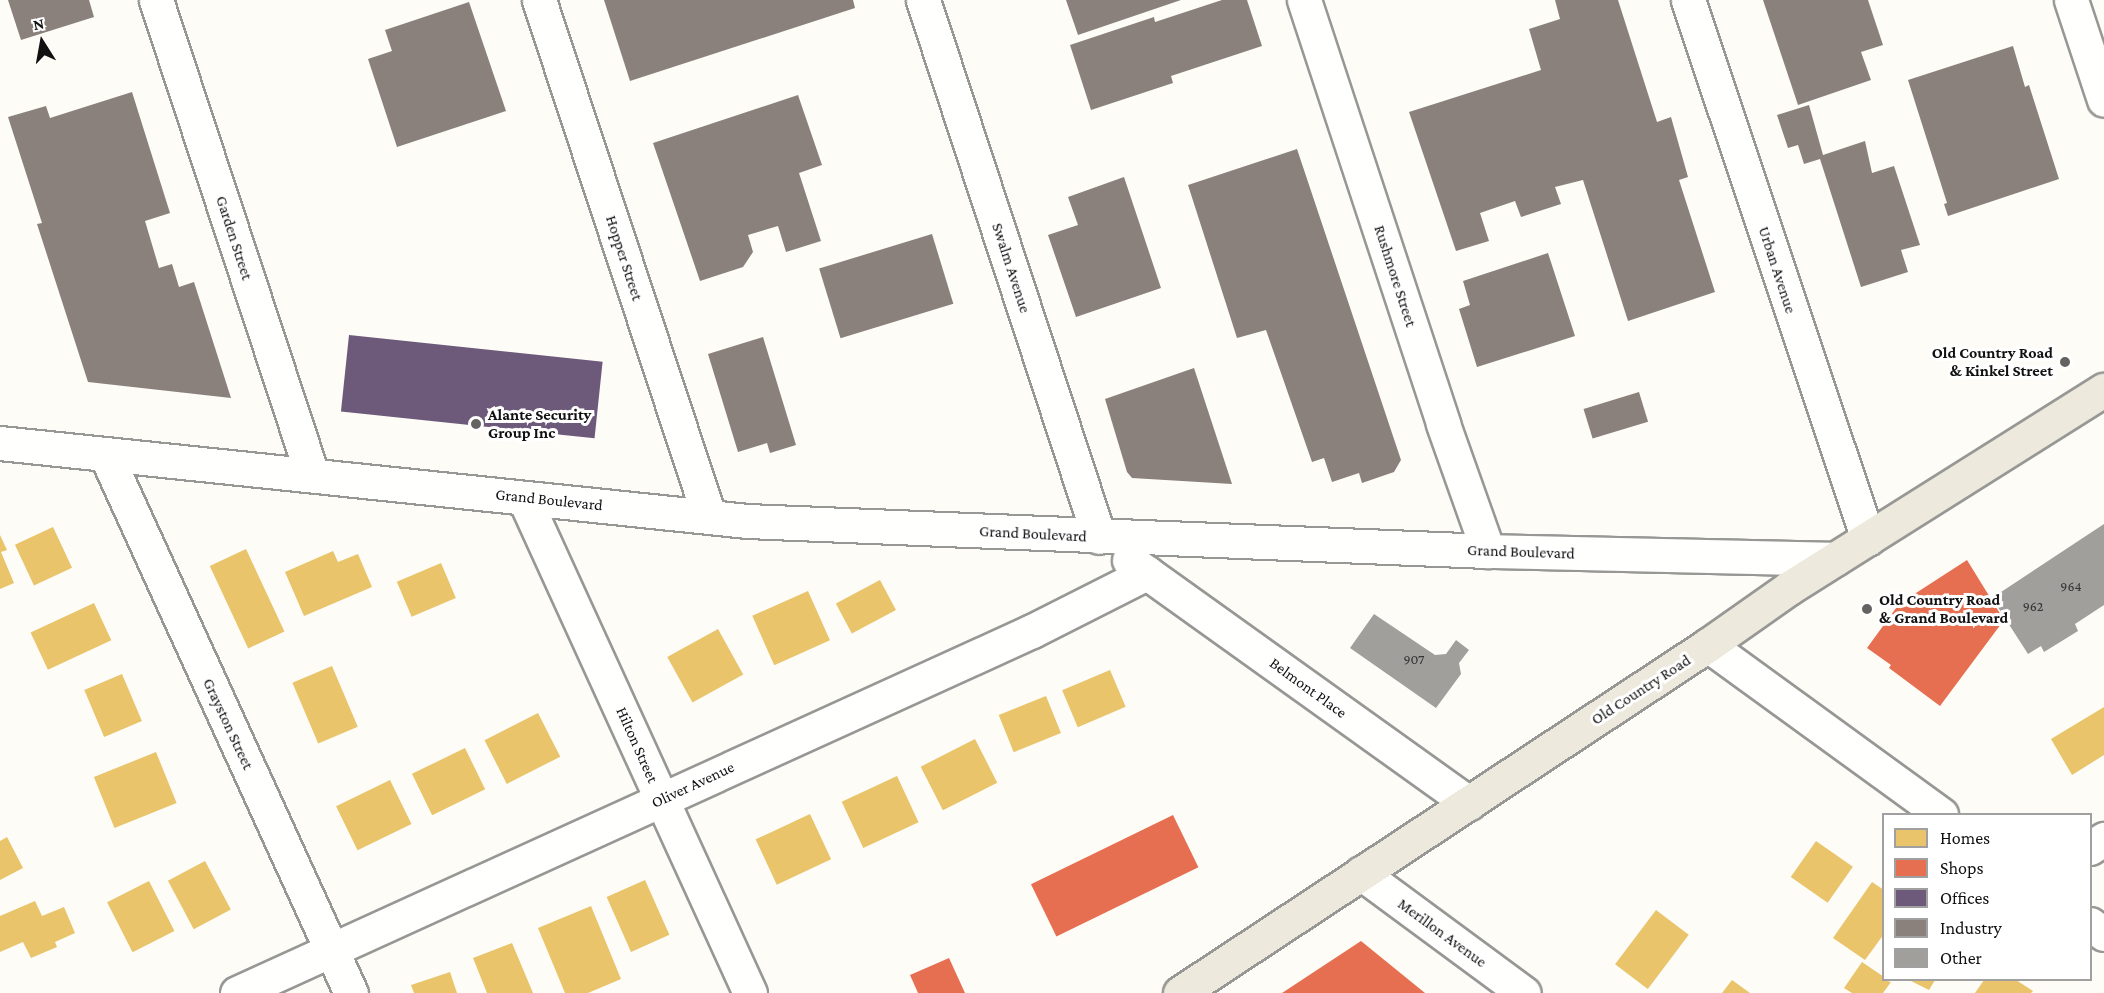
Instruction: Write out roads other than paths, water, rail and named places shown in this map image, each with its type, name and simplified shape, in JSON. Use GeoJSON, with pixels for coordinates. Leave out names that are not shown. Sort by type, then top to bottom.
{"type":"FeatureCollection","features":[{"type":"Feature","properties":{"kind":"main road","name":"Old Country Road"},"geometry":{"type":"LineString","coordinates":[[1180,993],[1835,559],[2104,390]]}},
{"type":"Feature","properties":{"kind":"street","name":"Garden Street"},"geometry":{"type":"LineString","coordinates":[[156,0],[312,475]]}},
{"type":"Feature","properties":{"kind":"street","name":"Hopper Street"},"geometry":{"type":"LineString","coordinates":[[539,0],[709,516]]}},
{"type":"Feature","properties":{"kind":"street","name":"Swalm Avenue"},"geometry":{"type":"LineString","coordinates":[[923,0],[1099,537]]}},
{"type":"Feature","properties":{"kind":"street","name":"Rushmore Street"},"geometry":{"type":"LineString","coordinates":[[1304,0],[1443,424],[1488,551]]}},
{"type":"Feature","properties":{"kind":"street","name":"Urban Avenue"},"geometry":{"type":"LineString","coordinates":[[1688,0],[1868,539]]}},
{"type":"Feature","properties":{"kind":"street"},"geometry":{"type":"LineString","coordinates":[[2071,0],[2104,100]]}},
{"type":"Feature","properties":{"kind":"street","name":"Grand Boulevard"},"geometry":{"type":"LineString","coordinates":[[0,443],[747,521],[1488,551],[1835,559]]}},
{"type":"Feature","properties":{"kind":"street","name":"Grayston Street"},"geometry":{"type":"LineString","coordinates":[[105,455],[351,993]]}},
{"type":"Feature","properties":{"kind":"street","name":"Hilton Street"},"geometry":{"type":"LineString","coordinates":[[524,498],[750,993]]}},
{"type":"Feature","properties":{"kind":"street","name":"Grand Boulevard"},"geometry":{"type":"LineString","coordinates":[[1099,537],[1147,573]]}},
{"type":"Feature","properties":{"kind":"street","name":"Oliver Avenue"},"geometry":{"type":"LineString","coordinates":[[237,993],[1032,631],[1147,573]]}},
{"type":"Feature","properties":{"kind":"street","name":"Belmont Place"},"geometry":{"type":"LineString","coordinates":[[1147,573],[1469,803]]}},
{"type":"Feature","properties":{"kind":"street"},"geometry":{"type":"LineString","coordinates":[[1708,645],[1940,813]]}},
{"type":"Feature","properties":{"kind":"street","name":"Merillon Avenue"},"geometry":{"type":"LineString","coordinates":[[1361,873],[1524,993]]}},
{"type":"Feature","properties":{"kind":"street"},"geometry":{"type":"LineString","coordinates":[[2092,925],[2104,934]]}},
{"type":"Feature","properties":{"kind":"place","name":"Old Country Road & Kinkel Street"},"geometry":{"type":"Point","coordinates":[2065,362]}},
{"type":"Feature","properties":{"kind":"place","name":"Alante Security Group Inc"},"geometry":{"type":"Point","coordinates":[476,424]}},
{"type":"Feature","properties":{"kind":"place","name":"Old Country Road & Grand Boulevard"},"geometry":{"type":"Point","coordinates":[1867,609]}}]}
